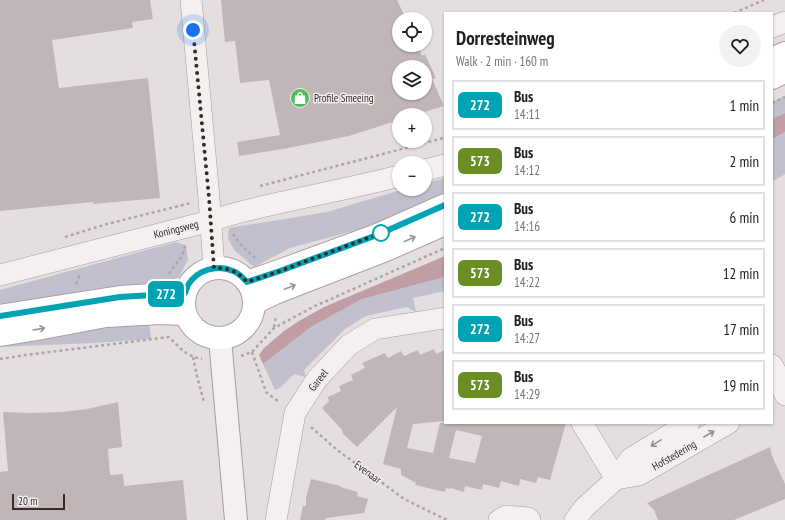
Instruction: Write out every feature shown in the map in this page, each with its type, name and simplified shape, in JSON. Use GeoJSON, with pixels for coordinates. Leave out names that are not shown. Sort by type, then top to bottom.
{"type":"FeatureCollection","features":[{"type":"Feature","properties":{"kind":"main road"},"geometry":{"type":"LineString","coordinates":[[773,59],[785,53]]}},
{"type":"Feature","properties":{"kind":"main road"},"geometry":{"type":"LineString","coordinates":[[773,78],[785,72]]}},
{"type":"Feature","properties":{"kind":"main road"},"geometry":{"type":"LineString","coordinates":[[247,282],[377,235],[444,205]]}},
{"type":"Feature","properties":{"kind":"main road"},"geometry":{"type":"LineString","coordinates":[[254,303],[386,250],[444,224]]}},
{"type":"Feature","properties":{"kind":"main road"},"geometry":{"type":"LineString","coordinates":[[214,268],[223,268],[232,270],[241,275],[247,282],[252,292],[254,303],[253,314],[248,324],[240,332],[231,337],[220,339],[208,338],[198,332],[190,324],[185,303],[189,284],[196,276],[204,271],[214,268]]}},
{"type":"Feature","properties":{"kind":"main road"},"geometry":{"type":"LineString","coordinates":[[0,316],[120,297],[161,304]]}},
{"type":"Feature","properties":{"kind":"main road"},"geometry":{"type":"LineString","coordinates":[[0,335],[106,316],[161,304],[185,303]]}},
{"type":"Feature","properties":{"kind":"street"},"geometry":{"type":"LineString","coordinates":[[191,0],[214,268]]}},
{"type":"Feature","properties":{"kind":"street"},"geometry":{"type":"LineString","coordinates":[[773,27],[785,22]]}},
{"type":"Feature","properties":{"kind":"street"},"geometry":{"type":"LineString","coordinates":[[432,168],[444,165]]}},
{"type":"Feature","properties":{"kind":"street","name":"Koningsweg"},"geometry":{"type":"LineString","coordinates":[[0,275],[222,217],[392,178]]}},
{"type":"Feature","properties":{"kind":"street","name":"Gareel"},"geometry":{"type":"LineString","coordinates":[[276,520],[295,413],[317,379],[349,344],[375,329],[444,318]]}},
{"type":"Feature","properties":{"kind":"street"},"geometry":{"type":"LineString","coordinates":[[220,339],[236,520]]}},
{"type":"Feature","properties":{"kind":"street"},"geometry":{"type":"LineString","coordinates":[[583,424],[616,479]]}},
{"type":"Feature","properties":{"kind":"street","name":"Hofstedering"},"geometry":{"type":"LineString","coordinates":[[575,520],[584,508],[616,479],[630,459],[687,424]]}},
{"type":"Feature","properties":{"kind":"street","name":"Hofstedering"},"geometry":{"type":"LineString","coordinates":[[616,479],[639,475],[727,424]]}},
{"type":"Feature","properties":{"kind":"street"},"geometry":{"type":"LineString","coordinates":[[499,520],[506,516],[528,518],[530,520]]}},
{"type":"Feature","properties":{"kind":"path"},"geometry":{"type":"LineString","coordinates":[[736,12],[764,0]]}},
{"type":"Feature","properties":{"kind":"path"},"geometry":{"type":"LineString","coordinates":[[773,103],[785,97]]}},
{"type":"Feature","properties":{"kind":"path"},"geometry":{"type":"LineString","coordinates":[[169,337],[161,304],[164,282],[171,270],[184,254],[186,244],[182,228]]}},
{"type":"Feature","properties":{"kind":"path","name":"Evenaar"},"geometry":{"type":"LineString","coordinates":[[252,352],[266,392],[295,413],[337,450],[404,499],[447,520]]}},
{"type":"Feature","properties":{"kind":"shaded area"},"geometry":{"type":"Polygon","coordinates":[[[785,96],[785,113],[773,119],[773,102],[785,96]]]}},
{"type":"Feature","properties":{"kind":"shaded area"},"geometry":{"type":"Polygon","coordinates":[[[785,113],[785,132],[773,139],[773,119],[785,113]]]}},
{"type":"Feature","properties":{"kind":"shaded area"},"geometry":{"type":"Polygon","coordinates":[[[785,132],[785,174],[773,181],[773,140],[785,132]]]}},
{"type":"Feature","properties":{"kind":"shaded area"},"geometry":{"type":"Polygon","coordinates":[[[444,178],[444,192],[389,219],[356,230],[290,248],[254,267],[235,251],[228,239],[229,228],[327,212],[392,193],[392,196],[432,196],[432,181],[444,178]]]}},
{"type":"Feature","properties":{"kind":"shaded area"},"geometry":{"type":"Polygon","coordinates":[[[176,242],[186,245],[188,260],[179,277],[175,279],[0,304],[0,290],[176,242]]]}},
{"type":"Feature","properties":{"kind":"shaded area"},"geometry":{"type":"Polygon","coordinates":[[[444,256],[444,277],[362,299],[311,327],[263,364],[259,355],[264,348],[284,331],[324,307],[444,256]]]}},
{"type":"Feature","properties":{"kind":"shaded area"},"geometry":{"type":"Polygon","coordinates":[[[444,277],[444,291],[413,298],[416,312],[407,307],[366,316],[345,329],[304,370],[306,377],[294,374],[280,388],[275,390],[263,364],[311,327],[362,299],[444,277]]]}},
{"type":"Feature","properties":{"kind":"shaded area"},"geometry":{"type":"Polygon","coordinates":[[[149,322],[151,339],[0,347],[0,344],[93,329],[149,322]]]}},
{"type":"Feature","properties":{"kind":"building"},"geometry":{"type":"Polygon","coordinates":[[[0,0],[150,0],[153,19],[132,22],[133,28],[52,40],[59,88],[148,78],[160,198],[93,204],[93,202],[0,211],[0,0]]]}},
{"type":"Feature","properties":{"kind":"building"},"geometry":{"type":"Polygon","coordinates":[[[221,0],[397,0],[403,12],[392,12],[392,52],[420,52],[422,56],[425,54],[428,60],[392,60],[392,100],[432,100],[432,79],[444,106],[432,110],[432,108],[392,108],[392,122],[349,136],[239,156],[237,142],[280,135],[269,80],[240,83],[235,41],[225,42],[221,0]]]}},
{"type":"Feature","properties":{"kind":"building"},"geometry":{"type":"Polygon","coordinates":[[[432,69],[436,78],[432,79],[432,69]]]}},
{"type":"Feature","properties":{"kind":"building"},"geometry":{"type":"Polygon","coordinates":[[[434,349],[436,354],[444,350],[444,421],[413,424],[407,448],[433,453],[440,423],[566,424],[550,480],[538,477],[536,483],[520,479],[519,486],[501,481],[499,488],[483,484],[482,490],[465,486],[464,492],[446,488],[445,492],[415,485],[416,483],[401,475],[401,469],[383,464],[397,407],[357,447],[343,434],[342,430],[322,408],[329,401],[328,397],[341,391],[339,386],[353,380],[351,375],[365,368],[362,363],[385,353],[388,358],[401,351],[404,356],[418,350],[420,355],[434,349]],[[456,430],[449,458],[475,463],[482,436],[456,430]]]}},
{"type":"Feature","properties":{"kind":"building"},"geometry":{"type":"Polygon","coordinates":[[[118,402],[122,447],[108,449],[110,475],[123,474],[124,486],[183,480],[187,520],[0,520],[0,472],[8,471],[3,412],[62,412],[87,409],[118,402]]]}},
{"type":"Feature","properties":{"kind":"building"},"geometry":{"type":"Polygon","coordinates":[[[770,447],[772,456],[785,484],[785,499],[734,520],[658,520],[654,510],[647,503],[770,447]]]}},
{"type":"Feature","properties":{"kind":"building"},"geometry":{"type":"Polygon","coordinates":[[[311,479],[341,486],[340,487],[358,492],[357,496],[368,499],[364,513],[326,518],[325,520],[300,520],[303,506],[306,506],[306,498],[311,479]]]}},
{"type":"Feature","properties":{"kind":"bus line","name":"272"},"geometry":{"type":"LineString","coordinates":[[0,316],[120,297],[185,293],[189,284],[196,276],[204,271],[214,268],[232,270],[241,275],[247,282],[377,235],[444,205]]}},
{"type":"Feature","properties":{"kind":"place","name":"Profile Smeeing"},"geometry":{"type":"Point","coordinates":[300,98]}},
{"type":"Feature","properties":{"kind":"route"},"geometry":{"type":"LineString","coordinates":[[193,30],[214,268],[232,270],[241,275],[247,282],[381,233]]}}]}
